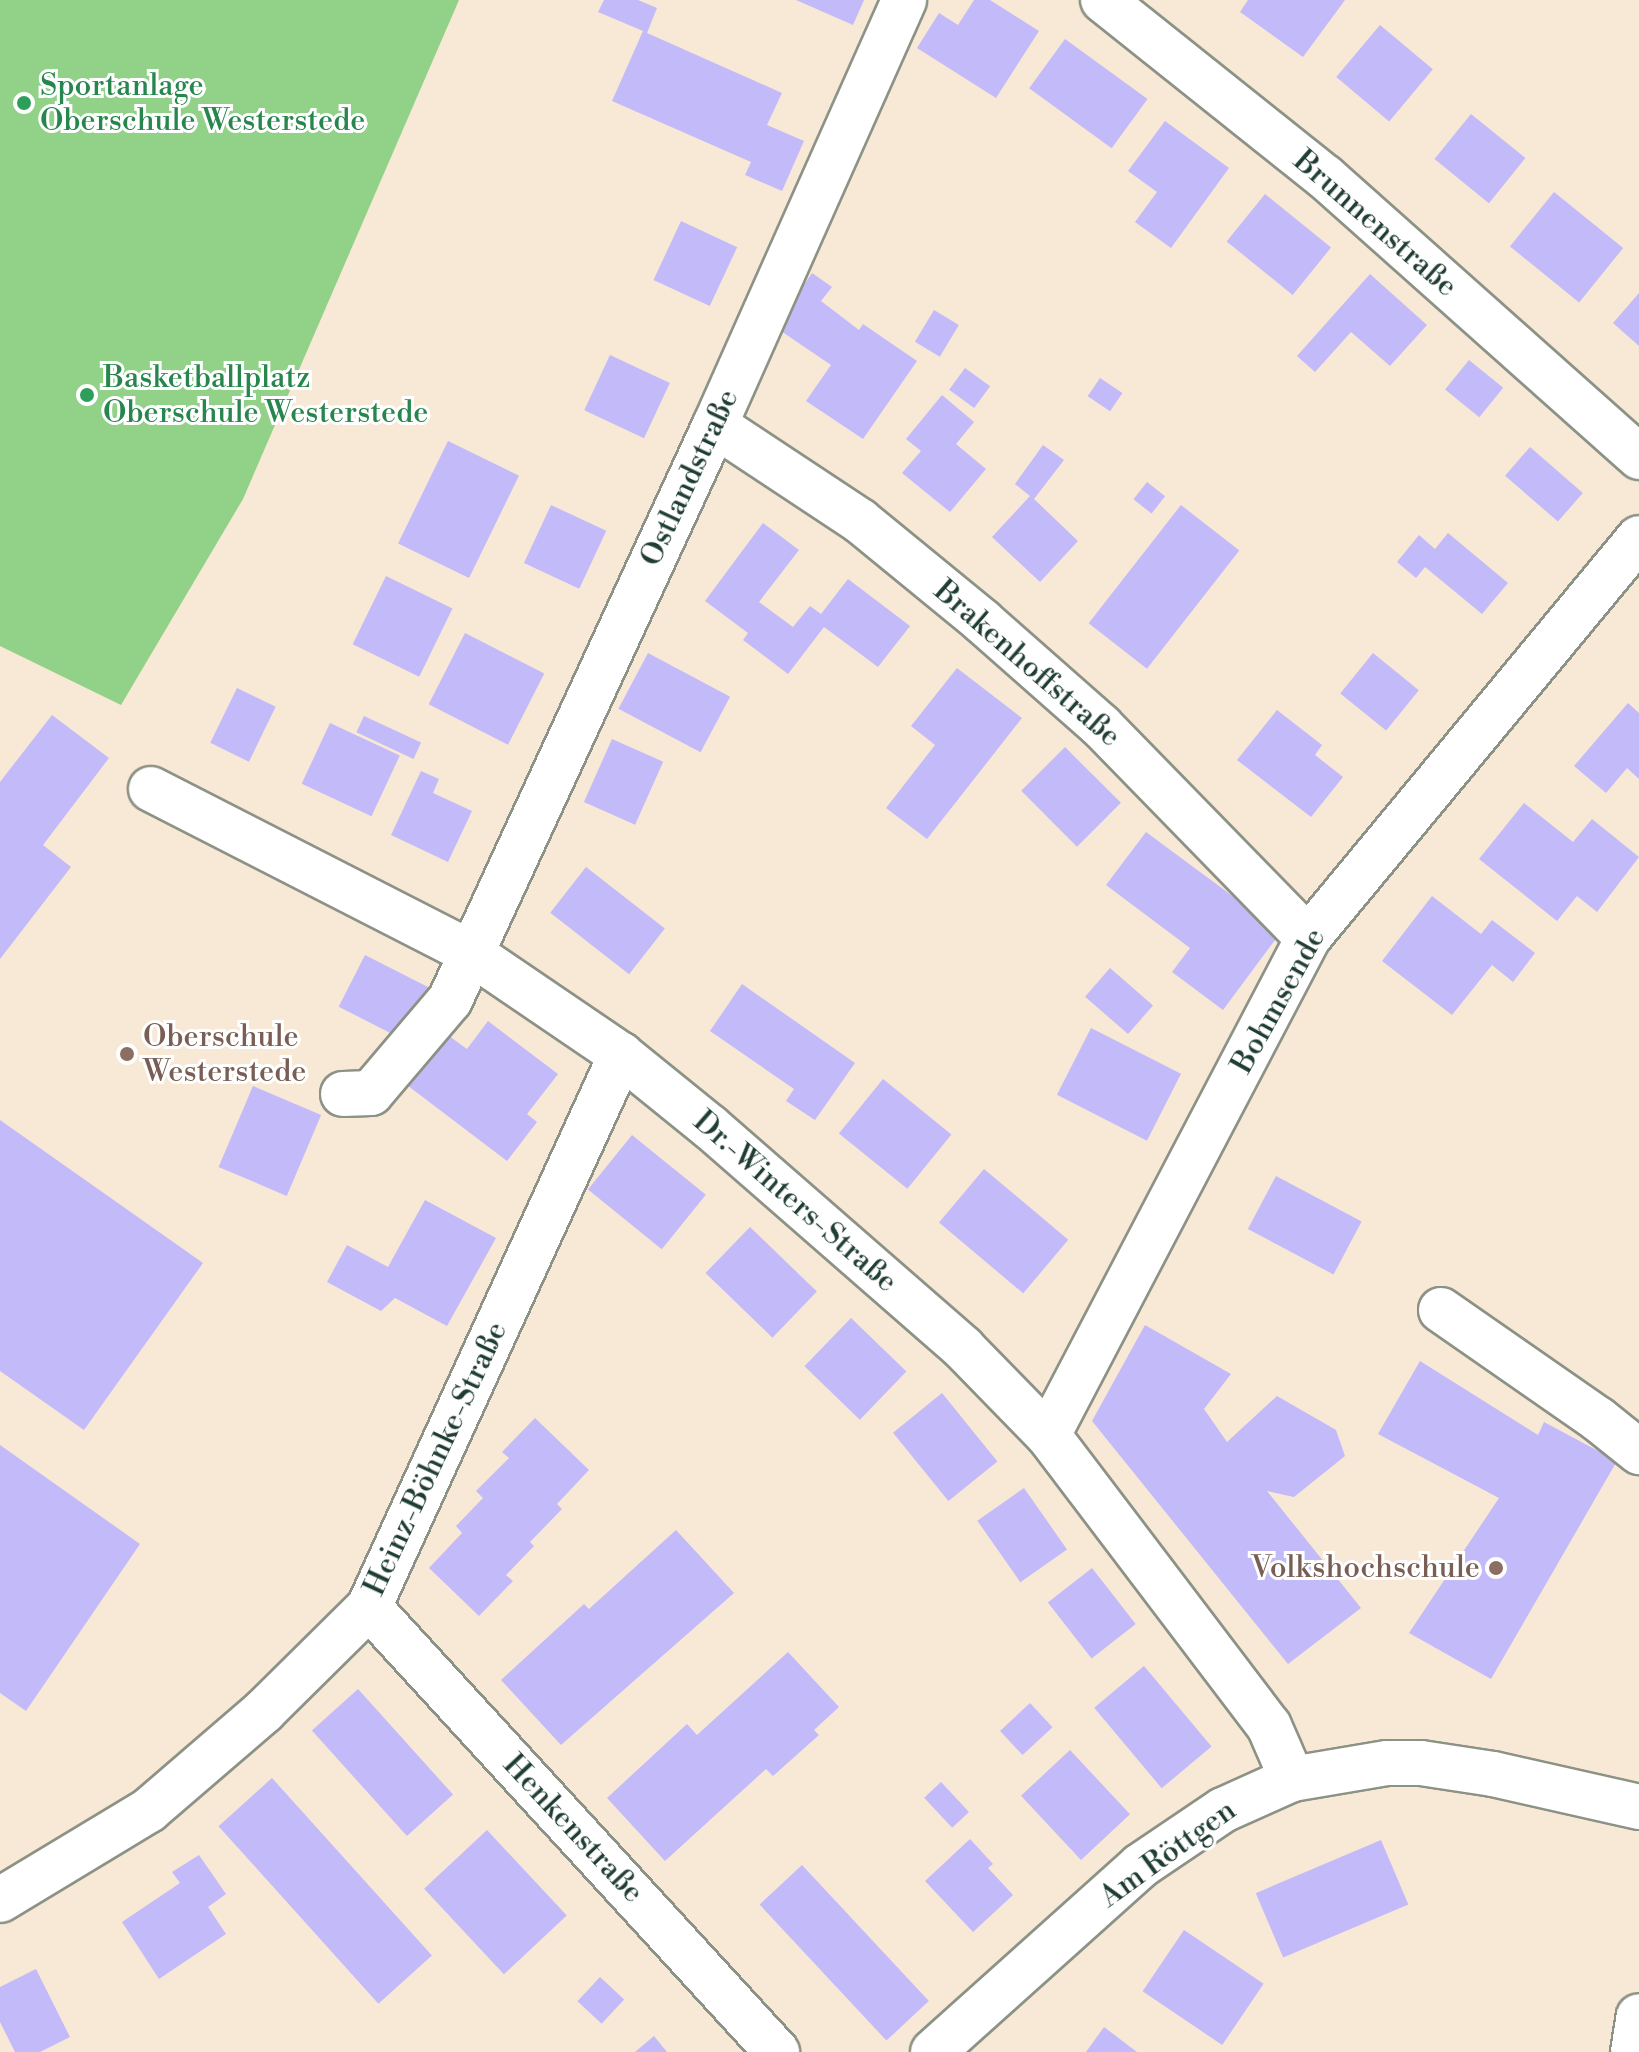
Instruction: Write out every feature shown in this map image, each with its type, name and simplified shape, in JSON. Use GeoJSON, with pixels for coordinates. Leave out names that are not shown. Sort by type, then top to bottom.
{"type":"FeatureCollection","features":[{"type":"Feature","properties":{"kind":"street","name":"Ostlandstraße"},"geometry":{"type":"LineString","coordinates":[[343,1094],[371,1093],[450,1000],[715,425],[904,0]]}},
{"type":"Feature","properties":{"kind":"street","name":"Brunnenstraße"},"geometry":{"type":"LineString","coordinates":[[1103,0],[1325,177],[1639,457]]}},
{"type":"Feature","properties":{"kind":"street","name":"Brakenhoffstraße"},"geometry":{"type":"LineString","coordinates":[[715,425],[860,521],[982,621],[1101,726],[1308,938]]}},
{"type":"Feature","properties":{"kind":"street","name":"Bohmsende"},"geometry":{"type":"LineString","coordinates":[[1048,1435],[1308,938],[1639,538]]}},
{"type":"Feature","properties":{"kind":"street","name":"Dr.-Winters-Straße"},"geometry":{"type":"LineString","coordinates":[[151,789],[471,953],[621,1055],[710,1127],[952,1338],[1048,1435],[1269,1726],[1292,1779]]}},
{"type":"Feature","properties":{"kind":"street","name":"Heinz-Böhnke-Straße"},"geometry":{"type":"LineString","coordinates":[[0,1900],[149,1810],[264,1711],[369,1607],[621,1055]]}},
{"type":"Feature","properties":{"kind":"street"},"geometry":{"type":"LineString","coordinates":[[1441,1310],[1598,1419],[1639,1452]]}},
{"type":"Feature","properties":{"kind":"street","name":"Henkenstraße"},"geometry":{"type":"LineString","coordinates":[[369,1607],[777,2052]]}},
{"type":"Feature","properties":{"kind":"street","name":"Am Röttgen"},"geometry":{"type":"LineString","coordinates":[[933,2052],[1140,1866],[1223,1810],[1292,1779],[1353,1767],[1421,1763],[1493,1774],[1639,1807]]}},
{"type":"Feature","properties":{"kind":"street"},"geometry":{"type":"LineString","coordinates":[[1633,2052],[1639,2016]]}},
{"type":"Feature","properties":{"kind":"green space"},"geometry":{"type":"Polygon","coordinates":[[[0,0],[459,0],[243,499],[121,705],[0,646],[0,0]]]}},
{"type":"Feature","properties":{"kind":"building"},"geometry":{"type":"Polygon","coordinates":[[[604,0],[638,0],[657,8],[647,33],[782,93],[767,125],[804,141],[782,191],[745,175],[751,162],[612,101],[643,31],[598,12],[604,0]]]}},
{"type":"Feature","properties":{"kind":"building"},"geometry":{"type":"Polygon","coordinates":[[[796,0],[864,0],[853,25],[796,0]]]}},
{"type":"Feature","properties":{"kind":"building"},"geometry":{"type":"Polygon","coordinates":[[[974,0],[990,0],[1039,31],[996,98],[917,48],[939,13],[958,25],[974,0]]]}},
{"type":"Feature","properties":{"kind":"building"},"geometry":{"type":"Polygon","coordinates":[[[1248,0],[1345,0],[1303,57],[1240,12],[1248,0]]]}},
{"type":"Feature","properties":{"kind":"building"},"geometry":{"type":"Polygon","coordinates":[[[1380,25],[1433,69],[1389,121],[1336,77],[1380,25]]]}},
{"type":"Feature","properties":{"kind":"building"},"geometry":{"type":"Polygon","coordinates":[[[1065,39],[1148,99],[1112,148],[1029,88],[1065,39]]]}},
{"type":"Feature","properties":{"kind":"building"},"geometry":{"type":"Polygon","coordinates":[[[1471,114],[1525,158],[1489,203],[1434,159],[1471,114]]]}},
{"type":"Feature","properties":{"kind":"building"},"geometry":{"type":"Polygon","coordinates":[[[1165,121],[1229,168],[1171,248],[1135,222],[1157,192],[1128,171],[1165,121]]]}},
{"type":"Feature","properties":{"kind":"building"},"geometry":{"type":"Polygon","coordinates":[[[1554,192],[1623,248],[1579,302],[1510,246],[1554,192]]]}},
{"type":"Feature","properties":{"kind":"building"},"geometry":{"type":"Polygon","coordinates":[[[1265,194],[1331,247],[1293,295],[1227,241],[1265,194]]]}},
{"type":"Feature","properties":{"kind":"building"},"geometry":{"type":"Polygon","coordinates":[[[681,221],[737,247],[710,306],[654,280],[681,221]]]}},
{"type":"Feature","properties":{"kind":"building"},"geometry":{"type":"Polygon","coordinates":[[[812,273],[832,287],[821,301],[859,330],[863,324],[917,361],[863,439],[806,401],[831,365],[775,327],[812,273]]]}},
{"type":"Feature","properties":{"kind":"building"},"geometry":{"type":"Polygon","coordinates":[[[1370,274],[1427,325],[1390,366],[1351,332],[1315,372],[1297,356],[1370,274]]]}},
{"type":"Feature","properties":{"kind":"building"},"geometry":{"type":"Polygon","coordinates":[[[1639,293],[1639,346],[1613,323],[1639,293]]]}},
{"type":"Feature","properties":{"kind":"building"},"geometry":{"type":"Polygon","coordinates":[[[934,310],[959,325],[940,357],[915,342],[934,310]]]}},
{"type":"Feature","properties":{"kind":"building"},"geometry":{"type":"Polygon","coordinates":[[[610,355],[670,383],[644,438],[584,410],[610,355]]]}},
{"type":"Feature","properties":{"kind":"building"},"geometry":{"type":"Polygon","coordinates":[[[1469,360],[1503,388],[1479,417],[1445,390],[1469,360]]]}},
{"type":"Feature","properties":{"kind":"building"},"geometry":{"type":"Polygon","coordinates":[[[965,368],[990,386],[974,408],[949,390],[965,368]]]}},
{"type":"Feature","properties":{"kind":"building"},"geometry":{"type":"Polygon","coordinates":[[[1100,378],[1122,393],[1110,411],[1088,396],[1100,378]]]}},
{"type":"Feature","properties":{"kind":"building"},"geometry":{"type":"Polygon","coordinates":[[[942,395],[974,422],[956,444],[986,469],[950,512],[902,473],[921,451],[906,439],[942,395]]]}},
{"type":"Feature","properties":{"kind":"building"},"geometry":{"type":"Polygon","coordinates":[[[448,441],[519,476],[469,578],[398,543],[448,441]]]}},
{"type":"Feature","properties":{"kind":"building"},"geometry":{"type":"Polygon","coordinates":[[[1043,445],[1064,460],[1034,499],[1078,541],[1040,582],[992,537],[1030,496],[1015,484],[1043,445]]]}},
{"type":"Feature","properties":{"kind":"building"},"geometry":{"type":"Polygon","coordinates":[[[1530,447],[1583,493],[1558,522],[1505,476],[1530,447]]]}},
{"type":"Feature","properties":{"kind":"building"},"geometry":{"type":"Polygon","coordinates":[[[1147,482],[1165,496],[1152,513],[1133,499],[1147,482]]]}},
{"type":"Feature","properties":{"kind":"building"},"geometry":{"type":"Polygon","coordinates":[[[551,505],[606,531],[579,589],[524,563],[551,505]]]}},
{"type":"Feature","properties":{"kind":"building"},"geometry":{"type":"Polygon","coordinates":[[[1181,505],[1239,551],[1147,669],[1089,623],[1181,505]]]}},
{"type":"Feature","properties":{"kind":"building"},"geometry":{"type":"Polygon","coordinates":[[[763,523],[799,550],[759,602],[793,627],[810,606],[821,614],[848,579],[910,626],[878,667],[824,627],[788,674],[743,640],[748,633],[705,601],[763,523]]]}},
{"type":"Feature","properties":{"kind":"building"},"geometry":{"type":"Polygon","coordinates":[[[1448,533],[1508,583],[1482,614],[1425,567],[1416,578],[1397,562],[1419,535],[1435,549],[1448,533]]]}},
{"type":"Feature","properties":{"kind":"building"},"geometry":{"type":"Polygon","coordinates":[[[386,576],[453,608],[419,677],[353,644],[386,576]]]}},
{"type":"Feature","properties":{"kind":"building"},"geometry":{"type":"Polygon","coordinates":[[[465,633],[544,673],[508,745],[429,704],[465,633]]]}},
{"type":"Feature","properties":{"kind":"building"},"geometry":{"type":"Polygon","coordinates":[[[648,653],[730,697],[701,752],[618,709],[648,653]]]}},
{"type":"Feature","properties":{"kind":"building"},"geometry":{"type":"Polygon","coordinates":[[[1373,653],[1419,690],[1386,731],[1340,693],[1373,653]]]}},
{"type":"Feature","properties":{"kind":"building"},"geometry":{"type":"Polygon","coordinates":[[[957,668],[1022,718],[927,839],[886,808],[935,745],[911,726],[957,668]]]}},
{"type":"Feature","properties":{"kind":"building"},"geometry":{"type":"Polygon","coordinates":[[[237,688],[276,707],[249,762],[210,743],[237,688]]]}},
{"type":"Feature","properties":{"kind":"building"},"geometry":{"type":"Polygon","coordinates":[[[1628,703],[1639,713],[1639,779],[1627,768],[1606,793],[1574,766],[1628,703]]]}},
{"type":"Feature","properties":{"kind":"building"},"geometry":{"type":"Polygon","coordinates":[[[1277,710],[1322,745],[1315,755],[1343,777],[1311,817],[1237,760],[1277,710]]]}},
{"type":"Feature","properties":{"kind":"building"},"geometry":{"type":"Polygon","coordinates":[[[52,715],[109,758],[43,845],[71,867],[0,959],[0,782],[52,715]]]}},
{"type":"Feature","properties":{"kind":"building"},"geometry":{"type":"Polygon","coordinates":[[[364,716],[421,743],[413,759],[356,732],[364,716]]]}},
{"type":"Feature","properties":{"kind":"building"},"geometry":{"type":"Polygon","coordinates":[[[330,723],[400,756],[371,816],[302,784],[330,723]]]}},
{"type":"Feature","properties":{"kind":"building"},"geometry":{"type":"Polygon","coordinates":[[[612,739],[663,762],[635,825],[584,802],[612,739]]]}},
{"type":"Feature","properties":{"kind":"building"},"geometry":{"type":"Polygon","coordinates":[[[1065,747],[1121,803],[1077,847],[1021,791],[1065,747]]]}},
{"type":"Feature","properties":{"kind":"building"},"geometry":{"type":"Polygon","coordinates":[[[421,771],[439,779],[433,793],[472,811],[448,862],[391,835],[421,771]]]}},
{"type":"Feature","properties":{"kind":"building"},"geometry":{"type":"Polygon","coordinates":[[[1524,803],[1573,842],[1592,819],[1639,857],[1597,912],[1577,896],[1557,921],[1479,859],[1524,803]]]}},
{"type":"Feature","properties":{"kind":"building"},"geometry":{"type":"Polygon","coordinates":[[[1146,832],[1281,932],[1223,1010],[1172,972],[1190,948],[1106,885],[1146,832]]]}},
{"type":"Feature","properties":{"kind":"building"},"geometry":{"type":"Polygon","coordinates":[[[586,867],[665,929],[629,974],[550,913],[586,867]]]}},
{"type":"Feature","properties":{"kind":"building"},"geometry":{"type":"Polygon","coordinates":[[[1432,896],[1481,934],[1492,920],[1535,953],[1513,982],[1492,965],[1452,1015],[1382,961],[1432,896]]]}},
{"type":"Feature","properties":{"kind":"building"},"geometry":{"type":"Polygon","coordinates":[[[365,955],[432,989],[405,1041],[339,1007],[365,955]]]}},
{"type":"Feature","properties":{"kind":"building"},"geometry":{"type":"Polygon","coordinates":[[[1110,968],[1153,1005],[1128,1034],[1085,997],[1110,968]]]}},
{"type":"Feature","properties":{"kind":"building"},"geometry":{"type":"Polygon","coordinates":[[[742,984],[855,1063],[815,1120],[786,1101],[794,1089],[710,1031],[742,984]]]}},
{"type":"Feature","properties":{"kind":"building"},"geometry":{"type":"Polygon","coordinates":[[[488,1021],[558,1074],[527,1114],[537,1122],[507,1161],[399,1079],[438,1028],[467,1049],[488,1021]]]}},
{"type":"Feature","properties":{"kind":"building"},"geometry":{"type":"Polygon","coordinates":[[[1091,1028],[1181,1074],[1147,1141],[1057,1095],[1091,1028]]]}},
{"type":"Feature","properties":{"kind":"building"},"geometry":{"type":"Polygon","coordinates":[[[883,1079],[951,1134],[907,1189],[839,1133],[883,1079]]]}},
{"type":"Feature","properties":{"kind":"building"},"geometry":{"type":"Polygon","coordinates":[[[253,1086],[321,1115],[287,1196],[219,1167],[253,1086]]]}},
{"type":"Feature","properties":{"kind":"building"},"geometry":{"type":"Polygon","coordinates":[[[0,1120],[203,1263],[84,1430],[0,1371],[0,1120]]]}},
{"type":"Feature","properties":{"kind":"building"},"geometry":{"type":"Polygon","coordinates":[[[632,1135],[706,1195],[662,1249],[588,1189],[632,1135]]]}},
{"type":"Feature","properties":{"kind":"building"},"geometry":{"type":"Polygon","coordinates":[[[984,1169],[1068,1240],[1023,1293],[939,1223],[984,1169]]]}},
{"type":"Feature","properties":{"kind":"building"},"geometry":{"type":"Polygon","coordinates":[[[1276,1176],[1362,1222],[1333,1275],[1248,1229],[1276,1176]]]}},
{"type":"Feature","properties":{"kind":"building"},"geometry":{"type":"Polygon","coordinates":[[[425,1200],[496,1238],[447,1326],[395,1298],[381,1311],[327,1282],[347,1245],[388,1267],[425,1200]]]}},
{"type":"Feature","properties":{"kind":"building"},"geometry":{"type":"Polygon","coordinates":[[[750,1227],[817,1292],[772,1338],[706,1273],[750,1227]]]}},
{"type":"Feature","properties":{"kind":"building"},"geometry":{"type":"Polygon","coordinates":[[[851,1318],[906,1371],[860,1420],[804,1366],[851,1318]]]}},
{"type":"Feature","properties":{"kind":"building"},"geometry":{"type":"Polygon","coordinates":[[[1145,1325],[1231,1374],[1204,1409],[1227,1442],[1277,1396],[1336,1430],[1345,1456],[1294,1497],[1267,1491],[1361,1608],[1288,1664],[1092,1421],[1145,1325]]]}},
{"type":"Feature","properties":{"kind":"building"},"geometry":{"type":"Polygon","coordinates":[[[1420,1361],[1538,1435],[1544,1422],[1617,1461],[1491,1679],[1409,1633],[1499,1498],[1378,1434],[1420,1361]]]}},
{"type":"Feature","properties":{"kind":"building"},"geometry":{"type":"Polygon","coordinates":[[[942,1393],[997,1461],[948,1501],[893,1433],[942,1393]]]}},
{"type":"Feature","properties":{"kind":"building"},"geometry":{"type":"Polygon","coordinates":[[[535,1418],[589,1470],[557,1504],[562,1509],[530,1542],[534,1546],[506,1575],[513,1581],[479,1616],[429,1568],[462,1533],[456,1526],[483,1498],[476,1491],[509,1458],[502,1452],[535,1418]]]}},
{"type":"Feature","properties":{"kind":"building"},"geometry":{"type":"Polygon","coordinates":[[[0,1445],[140,1544],[26,1711],[0,1693],[0,1445]]]}},
{"type":"Feature","properties":{"kind":"building"},"geometry":{"type":"Polygon","coordinates":[[[1024,1488],[1067,1549],[1020,1582],[977,1521],[1024,1488]]]}},
{"type":"Feature","properties":{"kind":"building"},"geometry":{"type":"Polygon","coordinates":[[[676,1530],[734,1593],[561,1745],[501,1680],[584,1604],[589,1609],[676,1530]]]}},
{"type":"Feature","properties":{"kind":"building"},"geometry":{"type":"Polygon","coordinates":[[[1092,1568],[1136,1624],[1092,1658],[1048,1602],[1092,1568]]]}},
{"type":"Feature","properties":{"kind":"building"},"geometry":{"type":"Polygon","coordinates":[[[788,1652],[839,1707],[814,1730],[819,1735],[773,1776],[766,1769],[665,1861],[607,1798],[687,1724],[697,1735],[788,1652]]]}},
{"type":"Feature","properties":{"kind":"building"},"geometry":{"type":"Polygon","coordinates":[[[1144,1666],[1211,1746],[1162,1788],[1094,1708],[1144,1666]]]}},
{"type":"Feature","properties":{"kind":"building"},"geometry":{"type":"Polygon","coordinates":[[[358,1689],[453,1795],[407,1836],[312,1730],[358,1689]]]}},
{"type":"Feature","properties":{"kind":"building"},"geometry":{"type":"Polygon","coordinates":[[[1030,1703],[1053,1727],[1023,1755],[1000,1731],[1030,1703]]]}},
{"type":"Feature","properties":{"kind":"building"},"geometry":{"type":"Polygon","coordinates":[[[1070,1750],[1130,1814],[1081,1860],[1021,1796],[1070,1750]]]}},
{"type":"Feature","properties":{"kind":"building"},"geometry":{"type":"Polygon","coordinates":[[[272,1778],[432,1956],[378,2004],[218,1826],[272,1778]]]}},
{"type":"Feature","properties":{"kind":"building"},"geometry":{"type":"Polygon","coordinates":[[[941,1782],[969,1812],[952,1828],[924,1798],[941,1782]]]}},
{"type":"Feature","properties":{"kind":"building"},"geometry":{"type":"Polygon","coordinates":[[[487,1830],[567,1916],[504,1974],[424,1889],[487,1830]]]}},
{"type":"Feature","properties":{"kind":"building"},"geometry":{"type":"Polygon","coordinates":[[[970,1839],[993,1864],[988,1868],[1013,1895],[973,1932],[925,1881],[970,1839]]]}},
{"type":"Feature","properties":{"kind":"building"},"geometry":{"type":"Polygon","coordinates":[[[1381,1840],[1408,1904],[1283,1958],[1256,1893],[1381,1840]]]}},
{"type":"Feature","properties":{"kind":"building"},"geometry":{"type":"Polygon","coordinates":[[[199,1855],[226,1894],[208,1907],[226,1934],[159,1979],[122,1922],[180,1883],[172,1872],[199,1855]]]}},
{"type":"Feature","properties":{"kind":"building"},"geometry":{"type":"Polygon","coordinates":[[[802,1865],[929,2001],[886,2041],[760,1905],[802,1865]]]}},
{"type":"Feature","properties":{"kind":"building"},"geometry":{"type":"Polygon","coordinates":[[[1184,1930],[1264,1984],[1222,2045],[1143,1991],[1184,1930]]]}},
{"type":"Feature","properties":{"kind":"building"},"geometry":{"type":"Polygon","coordinates":[[[36,1969],[70,2037],[40,2052],[15,2052],[0,2022],[0,1987],[36,1969]]]}},
{"type":"Feature","properties":{"kind":"building"},"geometry":{"type":"Polygon","coordinates":[[[600,1977],[624,2000],[602,2024],[577,2001],[600,1977]]]}},
{"type":"Feature","properties":{"kind":"building"},"geometry":{"type":"Polygon","coordinates":[[[1104,2027],[1137,2052],[1086,2052],[1104,2027]]]}},
{"type":"Feature","properties":{"kind":"building"},"geometry":{"type":"Polygon","coordinates":[[[654,2036],[667,2052],[635,2052],[654,2036]]]}},
{"type":"Feature","properties":{"kind":"place","name":"Sportanlage Oberschule Westerstede"},"geometry":{"type":"Point","coordinates":[24,103]}},
{"type":"Feature","properties":{"kind":"place","name":"Basketballplatz Oberschule Westerstede"},"geometry":{"type":"Point","coordinates":[87,395]}},
{"type":"Feature","properties":{"kind":"place","name":"Oberschule Westerstede"},"geometry":{"type":"Point","coordinates":[127,1054]}},
{"type":"Feature","properties":{"kind":"place","name":"Volkshochschule"},"geometry":{"type":"Point","coordinates":[1496,1568]}}]}
